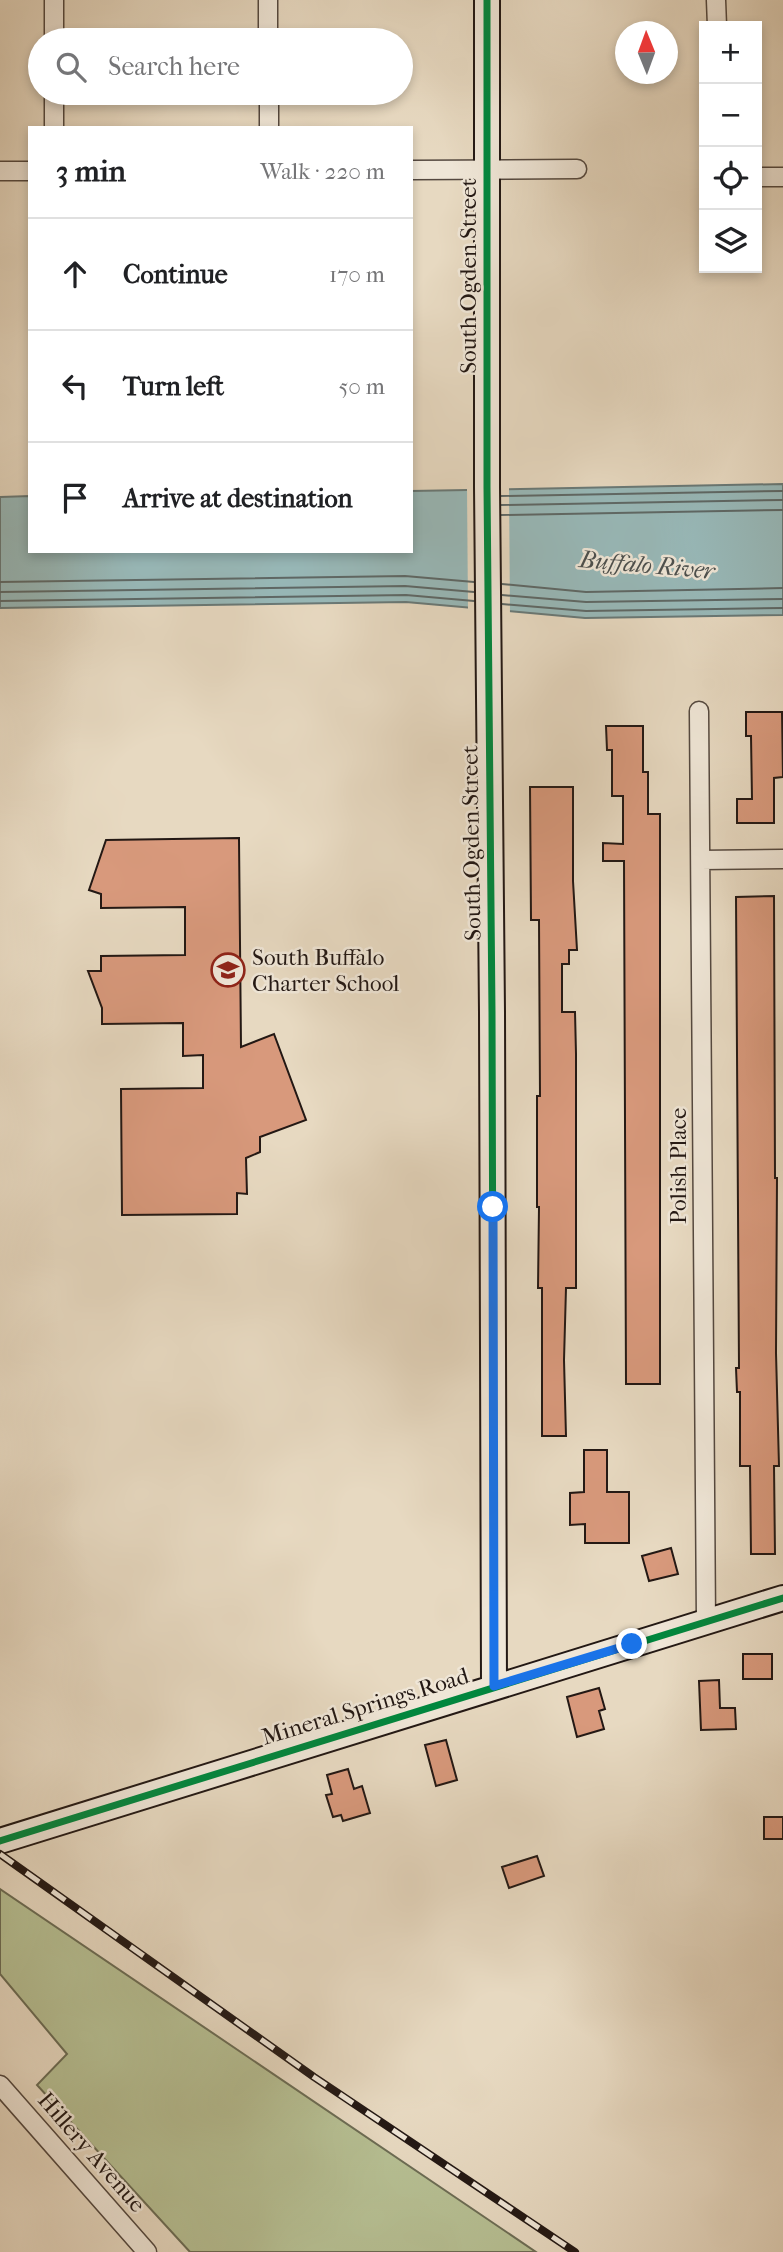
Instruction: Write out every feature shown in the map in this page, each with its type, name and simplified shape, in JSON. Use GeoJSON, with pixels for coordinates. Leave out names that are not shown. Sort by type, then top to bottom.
{"type":"FeatureCollection","features":[{"type":"Feature","properties":{"kind":"street"},"geometry":{"type":"LineString","coordinates":[[54,0],[54,28]]}},
{"type":"Feature","properties":{"kind":"street"},"geometry":{"type":"LineString","coordinates":[[268,0],[268,28]]}},
{"type":"Feature","properties":{"kind":"street","name":"South Ogden Street"},"geometry":{"type":"LineString","coordinates":[[487,0],[494,1686]]}},
{"type":"Feature","properties":{"kind":"street"},"geometry":{"type":"LineString","coordinates":[[716,0],[717,21]]}},
{"type":"Feature","properties":{"kind":"street"},"geometry":{"type":"LineString","coordinates":[[54,105],[54,126]]}},
{"type":"Feature","properties":{"kind":"street"},"geometry":{"type":"LineString","coordinates":[[269,105],[269,126]]}},
{"type":"Feature","properties":{"kind":"street"},"geometry":{"type":"LineString","coordinates":[[413,170],[577,169]]}},
{"type":"Feature","properties":{"kind":"street"},"geometry":{"type":"LineString","coordinates":[[0,171],[28,171]]}},
{"type":"Feature","properties":{"kind":"street"},"geometry":{"type":"LineString","coordinates":[[762,177],[783,177]]}},
{"type":"Feature","properties":{"kind":"street","name":"Polish Place"},"geometry":{"type":"LineString","coordinates":[[699,710],[706,1622]]}},
{"type":"Feature","properties":{"kind":"street"},"geometry":{"type":"LineString","coordinates":[[701,860],[783,859]]}},
{"type":"Feature","properties":{"kind":"street","name":"Mineral Springs Road"},"geometry":{"type":"LineString","coordinates":[[0,1841],[783,1598]]}},
{"type":"Feature","properties":{"kind":"street","name":"Hillery Avenue"},"geometry":{"type":"LineString","coordinates":[[0,2085],[147,2252]]}},
{"type":"Feature","properties":{"kind":"green space"},"geometry":{"type":"Polygon","coordinates":[[[0,1889],[536,2252],[190,2252],[37,2085],[67,2054],[0,1974],[0,1889]]]}},
{"type":"Feature","properties":{"kind":"water","name":"Buffalo River"},"geometry":{"type":"Polygon","coordinates":[[[783,484],[783,615],[585,618],[406,602],[0,608],[0,497],[28,496],[28,553],[413,553],[413,491],[783,484]]]}},
{"type":"Feature","properties":{"kind":"pier"},"geometry":{"type":"Polygon","coordinates":[[[467,487],[509,487],[510,615],[468,611],[467,487]]]}},
{"type":"Feature","properties":{"kind":"building"},"geometry":{"type":"Polygon","coordinates":[[[746,712],[782,712],[783,777],[774,778],[774,823],[737,823],[737,799],[752,799],[751,736],[746,736],[746,712]]]}},
{"type":"Feature","properties":{"kind":"building"},"geometry":{"type":"Polygon","coordinates":[[[606,726],[643,726],[643,772],[648,772],[648,814],[660,814],[660,1384],[626,1384],[624,861],[603,861],[603,843],[623,844],[623,796],[612,796],[612,750],[607,750],[606,726]]]}},
{"type":"Feature","properties":{"kind":"building"},"geometry":{"type":"Polygon","coordinates":[[[530,787],[573,787],[573,881],[577,950],[569,950],[569,964],[562,964],[562,1012],[575,1012],[576,1054],[576,1288],[566,1288],[566,1436],[542,1436],[542,1288],[538,1288],[537,1207],[537,1096],[540,1096],[539,920],[531,920],[530,787]]]}},
{"type":"Feature","properties":{"kind":"building"},"geometry":{"type":"Polygon","coordinates":[[[239,838],[241,1047],[274,1034],[306,1120],[260,1137],[260,1152],[246,1158],[247,1194],[237,1193],[237,1214],[122,1215],[121,1089],[203,1088],[203,1055],[183,1056],[183,1023],[102,1024],[102,1008],[88,971],[101,971],[101,956],[185,955],[185,907],[101,908],[101,894],[89,890],[106,840],[239,838]]]}},
{"type":"Feature","properties":{"kind":"building"},"geometry":{"type":"Polygon","coordinates":[[[774,896],[779,1466],[774,1466],[775,1554],[751,1554],[750,1466],[740,1466],[740,1392],[737,1392],[736,1368],[739,1368],[736,897],[774,896]]]}},
{"type":"Feature","properties":{"kind":"building"},"geometry":{"type":"Polygon","coordinates":[[[584,1450],[607,1450],[607,1492],[629,1492],[629,1543],[585,1543],[585,1524],[570,1525],[570,1493],[584,1492],[584,1450]]]}},
{"type":"Feature","properties":{"kind":"building"},"geometry":{"type":"Polygon","coordinates":[[[671,1548],[678,1574],[649,1581],[642,1556],[671,1548]]]}},
{"type":"Feature","properties":{"kind":"building"},"geometry":{"type":"Polygon","coordinates":[[[743,1654],[772,1654],[772,1679],[743,1679],[743,1654]]]}},
{"type":"Feature","properties":{"kind":"building"},"geometry":{"type":"Polygon","coordinates":[[[719,1680],[720,1708],[735,1708],[736,1729],[701,1730],[699,1681],[719,1680]]]}},
{"type":"Feature","properties":{"kind":"building"},"geometry":{"type":"Polygon","coordinates":[[[599,1688],[605,1709],[599,1711],[604,1729],[577,1737],[567,1697],[599,1688]]]}},
{"type":"Feature","properties":{"kind":"building"},"geometry":{"type":"Polygon","coordinates":[[[446,1740],[457,1780],[436,1786],[425,1745],[446,1740]]]}},
{"type":"Feature","properties":{"kind":"building"},"geometry":{"type":"Polygon","coordinates":[[[348,1769],[354,1789],[362,1786],[370,1813],[343,1821],[341,1815],[333,1817],[326,1795],[332,1794],[327,1775],[348,1769]]]}},
{"type":"Feature","properties":{"kind":"building"},"geometry":{"type":"Polygon","coordinates":[[[764,1817],[783,1817],[783,1839],[764,1839],[764,1817]]]}},
{"type":"Feature","properties":{"kind":"building"},"geometry":{"type":"Polygon","coordinates":[[[537,1856],[544,1876],[509,1888],[502,1867],[537,1856]]]}},
{"type":"Feature","properties":{"kind":"railway"},"geometry":{"type":"LineString","coordinates":[[0,1854],[314,2077],[575,2252]]}},
{"type":"Feature","properties":{"kind":"cycle path"},"geometry":{"type":"LineString","coordinates":[[487,0],[494,1686]]}},
{"type":"Feature","properties":{"kind":"cycle path"},"geometry":{"type":"LineString","coordinates":[[0,1841],[783,1598]]}},
{"type":"Feature","properties":{"kind":"place","name":"South Buffalo Charter School"},"geometry":{"type":"Point","coordinates":[228,970]}},
{"type":"Feature","properties":{"kind":"route"},"geometry":{"type":"LineString","coordinates":[[493,1207],[494,1686],[632,1644]]}}]}
